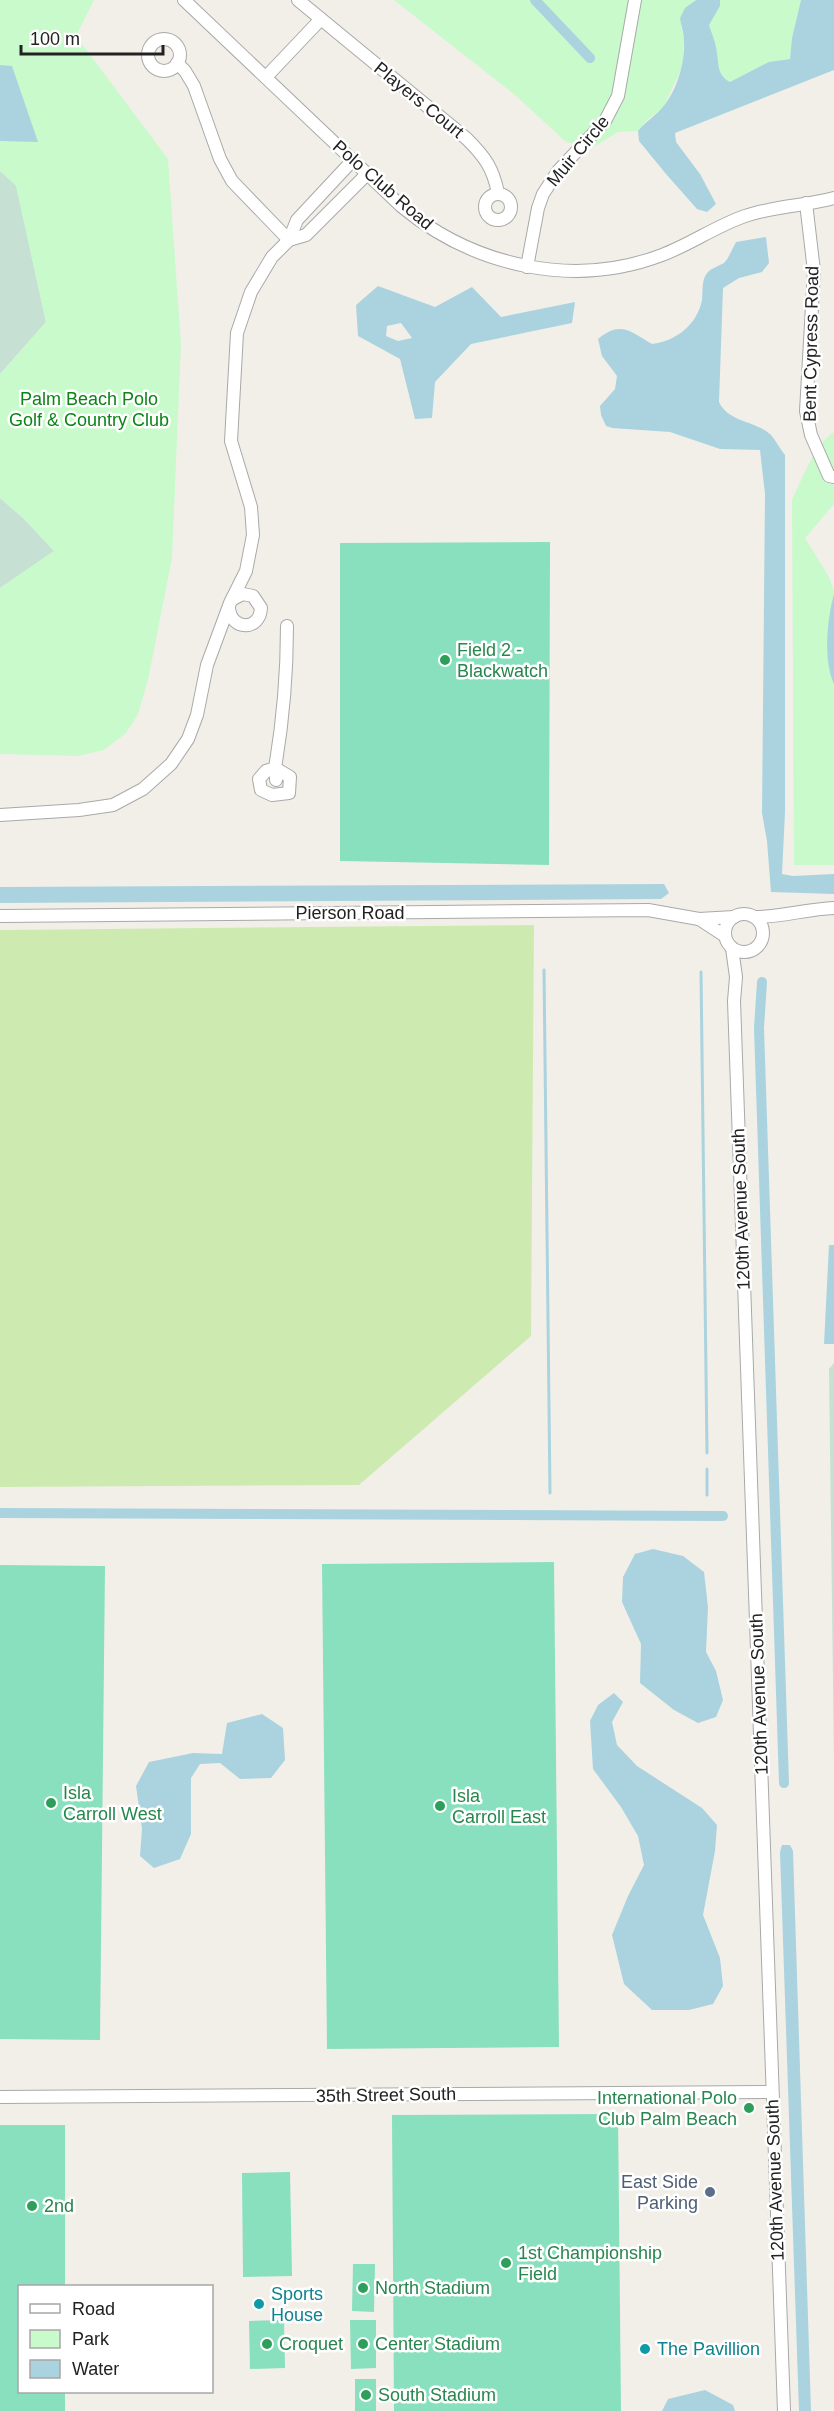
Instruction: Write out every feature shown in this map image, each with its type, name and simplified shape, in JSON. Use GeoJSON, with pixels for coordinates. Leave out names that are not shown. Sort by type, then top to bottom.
{"type":"FeatureCollection","features":[{"type":"Feature","properties":{"kind":"street","name":"Polo Club Road"},"geometry":{"type":"LineString","coordinates":[[184,0],[401,206],[437,232],[486,256],[527,267],[581,271],[626,265],[677,249],[741,217],[780,206],[834,198]]}},
{"type":"Feature","properties":{"kind":"street","name":"Players Court"},"geometry":{"type":"LineString","coordinates":[[298,0],[467,139],[483,155],[494,174],[498,193]]}},
{"type":"Feature","properties":{"kind":"street","name":"Muir Circle"},"geometry":{"type":"LineString","coordinates":[[527,267],[538,208],[543,194],[558,171],[605,121],[618,96],[635,0]]}},
{"type":"Feature","properties":{"kind":"street"},"geometry":{"type":"LineString","coordinates":[[266,77],[321,19]]}},
{"type":"Feature","properties":{"kind":"street"},"geometry":{"type":"LineString","coordinates":[[177,63],[194,86],[220,159],[232,181],[290,240]]}},
{"type":"Feature","properties":{"kind":"street"},"geometry":{"type":"LineString","coordinates":[[290,240],[297,220],[353,160]]}},
{"type":"Feature","properties":{"kind":"street"},"geometry":{"type":"LineString","coordinates":[[0,814],[79,810],[112,805],[143,789],[158,777],[171,764],[188,739],[197,715],[207,665],[246,571],[253,535],[251,507],[231,441],[237,333],[250,292],[272,257],[290,240],[306,235],[367,174]]}},
{"type":"Feature","properties":{"kind":"street","name":"Bent Cypress Road"},"geometry":{"type":"LineString","coordinates":[[806,203],[814,272],[806,411],[811,435],[829,476],[834,477]]}},
{"type":"Feature","properties":{"kind":"street"},"geometry":{"type":"LineString","coordinates":[[275,774],[287,669],[287,626]]}},
{"type":"Feature","properties":{"kind":"street"},"geometry":{"type":"LineString","coordinates":[[763,934],[794,915],[809,910],[834,908]]}},
{"type":"Feature","properties":{"kind":"street","name":"Pierson Road"},"geometry":{"type":"LineString","coordinates":[[0,916],[648,910],[699,919],[734,917]]}},
{"type":"Feature","properties":{"kind":"street"},"geometry":{"type":"LineString","coordinates":[[755,918],[761,924],[763,934],[760,943],[748,952],[732,948],[725,936],[725,929],[734,917],[742,914],[755,918],[794,915]]}},
{"type":"Feature","properties":{"kind":"street","name":"Pierson Road"},"geometry":{"type":"LineString","coordinates":[[699,919],[725,936]]}},
{"type":"Feature","properties":{"kind":"street","name":"120th Avenue South"},"geometry":{"type":"LineString","coordinates":[[732,948],[736,977],[734,1001],[784,2411]]}},
{"type":"Feature","properties":{"kind":"street","name":"120th Avenue South"},"geometry":{"type":"LineString","coordinates":[[736,977],[748,952]]}},
{"type":"Feature","properties":{"kind":"street","name":"35th Street South"},"geometry":{"type":"LineString","coordinates":[[0,2097],[772,2092]]}},
{"type":"Feature","properties":{"kind":"green space","name":"Palm Beach Polo Golf & Country Club"},"geometry":{"type":"Polygon","coordinates":[[[0,0],[94,0],[76,36],[168,159],[181,344],[172,558],[148,680],[138,714],[126,733],[104,750],[78,756],[0,754],[0,588],[54,551],[24,519],[0,498],[0,374],[46,322],[16,186],[0,171],[0,0]]]}},
{"type":"Feature","properties":{"kind":"green space"},"geometry":{"type":"Polygon","coordinates":[[[394,0],[696,0],[692,2],[681,26],[684,40],[682,68],[663,108],[647,120],[638,131],[618,132],[595,146],[566,142],[515,95],[394,0]]]}},
{"type":"Feature","properties":{"kind":"green space"},"geometry":{"type":"Polygon","coordinates":[[[720,0],[801,0],[792,38],[790,59],[772,63],[729,82],[725,79],[719,69],[716,46],[709,25],[720,6],[720,0]]]}},
{"type":"Feature","properties":{"kind":"green space"},"geometry":{"type":"Polygon","coordinates":[[[0,171],[16,185],[46,322],[0,374],[0,171]]]}},
{"type":"Feature","properties":{"kind":"green space"},"geometry":{"type":"Polygon","coordinates":[[[834,432],[834,504],[805,538],[829,577],[834,590],[834,865],[794,865],[792,500],[820,445],[834,432]]]}},
{"type":"Feature","properties":{"kind":"green space"},"geometry":{"type":"Polygon","coordinates":[[[0,498],[24,519],[54,551],[0,588],[0,498]]]}},
{"type":"Feature","properties":{"kind":"green space","name":"Field 2 - Blackwatch"},"geometry":{"type":"Polygon","coordinates":[[[550,542],[549,865],[340,861],[340,543],[550,542]]]}},
{"type":"Feature","properties":{"kind":"green space"},"geometry":{"type":"Polygon","coordinates":[[[534,925],[531,1336],[359,1485],[0,1487],[0,930],[534,925]]]}},
{"type":"Feature","properties":{"kind":"green space"},"geometry":{"type":"Polygon","coordinates":[[[834,1363],[834,1762],[829,1369],[834,1363]]]}},
{"type":"Feature","properties":{"kind":"green space","name":"Isla Carroll East"},"geometry":{"type":"Polygon","coordinates":[[[554,1562],[559,2047],[327,2049],[322,1564],[554,1562]]]}},
{"type":"Feature","properties":{"kind":"green space","name":"Isla Carroll West"},"geometry":{"type":"Polygon","coordinates":[[[0,1565],[105,1566],[100,2040],[0,2039],[0,1565]]]}},
{"type":"Feature","properties":{"kind":"green space","name":"1st Championship Field"},"geometry":{"type":"Polygon","coordinates":[[[618,2114],[621,2411],[394,2411],[392,2115],[618,2114]]]}},
{"type":"Feature","properties":{"kind":"green space","name":"2nd"},"geometry":{"type":"Polygon","coordinates":[[[0,2125],[65,2125],[65,2285],[18,2285],[18,2393],[65,2393],[65,2411],[0,2411],[0,2125]]]}},
{"type":"Feature","properties":{"kind":"green space"},"geometry":{"type":"Polygon","coordinates":[[[290,2172],[292,2276],[243,2277],[242,2173],[290,2172]]]}},
{"type":"Feature","properties":{"kind":"green space","name":"North Stadium"},"geometry":{"type":"Polygon","coordinates":[[[353,2264],[375,2264],[374,2312],[352,2311],[353,2264]]]}},
{"type":"Feature","properties":{"kind":"green space","name":"Croquet"},"geometry":{"type":"Polygon","coordinates":[[[284,2320],[285,2368],[250,2369],[249,2321],[284,2320]]]}},
{"type":"Feature","properties":{"kind":"green space","name":"Center Stadium"},"geometry":{"type":"Polygon","coordinates":[[[350,2320],[376,2320],[376,2368],[351,2369],[350,2320]]]}},
{"type":"Feature","properties":{"kind":"green space","name":"South Stadium"},"geometry":{"type":"Polygon","coordinates":[[[355,2379],[376,2379],[376,2411],[355,2411],[355,2379]]]}},
{"type":"Feature","properties":{"kind":"water"},"geometry":{"type":"Polygon","coordinates":[[[696,0],[720,0],[720,6],[709,25],[716,46],[719,69],[730,82],[769,62],[790,59],[792,38],[801,0],[834,0],[834,70],[675,133],[676,142],[700,174],[716,204],[707,212],[697,209],[666,174],[639,141],[638,131],[662,108],[676,85],[684,49],[680,18],[685,8],[696,0]]]}},
{"type":"Feature","properties":{"kind":"water"},"geometry":{"type":"Polygon","coordinates":[[[0,65],[12,66],[38,142],[0,141],[0,65]]]}},
{"type":"Feature","properties":{"kind":"water"},"geometry":{"type":"Polygon","coordinates":[[[766,237],[769,263],[762,272],[739,278],[723,288],[719,402],[729,414],[765,430],[785,455],[785,812],[782,874],[793,876],[834,874],[834,894],[771,892],[762,813],[765,494],[760,450],[720,449],[670,432],[612,428],[606,426],[600,406],[615,389],[617,376],[602,356],[598,339],[606,333],[620,329],[632,332],[652,344],[677,335],[690,324],[699,309],[703,282],[708,272],[724,263],[736,242],[766,237]]]}},
{"type":"Feature","properties":{"kind":"water"},"geometry":{"type":"Polygon","coordinates":[[[378,286],[435,307],[472,287],[501,317],[575,302],[572,323],[471,344],[435,382],[432,418],[415,419],[400,359],[358,336],[356,305],[378,286]],[[401,323],[387,326],[386,336],[398,341],[412,338],[401,323]]]}},
{"type":"Feature","properties":{"kind":"water"},"geometry":{"type":"Polygon","coordinates":[[[834,594],[834,684],[828,664],[827,640],[834,594]]]}},
{"type":"Feature","properties":{"kind":"water"},"geometry":{"type":"Polygon","coordinates":[[[664,884],[669,893],[661,899],[0,903],[0,887],[664,884]]]}},
{"type":"Feature","properties":{"kind":"water"},"geometry":{"type":"Polygon","coordinates":[[[829,1245],[834,1245],[834,1344],[824,1344],[829,1245]]]}},
{"type":"Feature","properties":{"kind":"water"},"geometry":{"type":"Polygon","coordinates":[[[653,1549],[683,1556],[704,1572],[708,1607],[706,1652],[716,1671],[723,1700],[716,1717],[698,1723],[674,1710],[640,1683],[641,1644],[622,1602],[623,1577],[635,1554],[653,1549]]]}},
{"type":"Feature","properties":{"kind":"water"},"geometry":{"type":"Polygon","coordinates":[[[614,1693],[623,1702],[612,1722],[617,1745],[637,1766],[702,1808],[717,1825],[715,1851],[703,1915],[720,1958],[723,1986],[713,2004],[689,2010],[652,2010],[624,1984],[612,1935],[644,1865],[638,1836],[621,1807],[593,1769],[590,1721],[598,1705],[614,1693]]]}},
{"type":"Feature","properties":{"kind":"water"},"geometry":{"type":"Polygon","coordinates":[[[262,1714],[283,1728],[285,1760],[271,1778],[240,1779],[220,1763],[200,1764],[191,1778],[191,1834],[180,1859],[154,1868],[140,1856],[142,1829],[136,1786],[149,1762],[193,1753],[222,1754],[227,1723],[262,1714]]]}},
{"type":"Feature","properties":{"kind":"water"},"geometry":{"type":"Polygon","coordinates":[[[782,1845],[790,1845],[793,1851],[811,2411],[799,2411],[780,1852],[782,1845]]]}},
{"type":"Feature","properties":{"kind":"water"},"geometry":{"type":"Polygon","coordinates":[[[705,2390],[733,2405],[735,2411],[662,2411],[668,2399],[705,2390]]]}},
{"type":"Feature","properties":{"kind":"waterway"},"geometry":{"type":"LineString","coordinates":[[535,0],[590,58]]}},
{"type":"Feature","properties":{"kind":"waterway"},"geometry":{"type":"LineString","coordinates":[[544,970],[550,1493]]}},
{"type":"Feature","properties":{"kind":"waterway"},"geometry":{"type":"LineString","coordinates":[[701,972],[707,1453]]}},
{"type":"Feature","properties":{"kind":"waterway"},"geometry":{"type":"LineString","coordinates":[[762,982],[759,1028],[784,1783]]}},
{"type":"Feature","properties":{"kind":"waterway"},"geometry":{"type":"LineString","coordinates":[[707,1469],[707,1495]]}},
{"type":"Feature","properties":{"kind":"waterway"},"geometry":{"type":"LineString","coordinates":[[0,1513],[723,1516]]}},
{"type":"Feature","properties":{"kind":"place","name":"Field 2 - Blackwatch"},"geometry":{"type":"Point","coordinates":[445,660]}},
{"type":"Feature","properties":{"kind":"place","name":"Isla Carroll West"},"geometry":{"type":"Point","coordinates":[51,1803]}},
{"type":"Feature","properties":{"kind":"place","name":"Isla Carroll East"},"geometry":{"type":"Point","coordinates":[440,1806]}},
{"type":"Feature","properties":{"kind":"place","name":"International Polo Club Palm Beach"},"geometry":{"type":"Point","coordinates":[749,2108]}},
{"type":"Feature","properties":{"kind":"place","name":"East Side Parking"},"geometry":{"type":"Point","coordinates":[710,2192]}},
{"type":"Feature","properties":{"kind":"place","name":"2nd"},"geometry":{"type":"Point","coordinates":[32,2206]}},
{"type":"Feature","properties":{"kind":"place","name":"1st Championship Field"},"geometry":{"type":"Point","coordinates":[506,2263]}},
{"type":"Feature","properties":{"kind":"place","name":"North Stadium"},"geometry":{"type":"Point","coordinates":[363,2288]}},
{"type":"Feature","properties":{"kind":"place","name":"Sports House"},"geometry":{"type":"Point","coordinates":[259,2304]}},
{"type":"Feature","properties":{"kind":"place","name":"Croquet"},"geometry":{"type":"Point","coordinates":[267,2344]}},
{"type":"Feature","properties":{"kind":"place","name":"Center Stadium"},"geometry":{"type":"Point","coordinates":[363,2344]}},
{"type":"Feature","properties":{"kind":"place","name":"The Pavillion"},"geometry":{"type":"Point","coordinates":[645,2349]}},
{"type":"Feature","properties":{"kind":"place","name":"South Stadium"},"geometry":{"type":"Point","coordinates":[366,2395]}}]}
